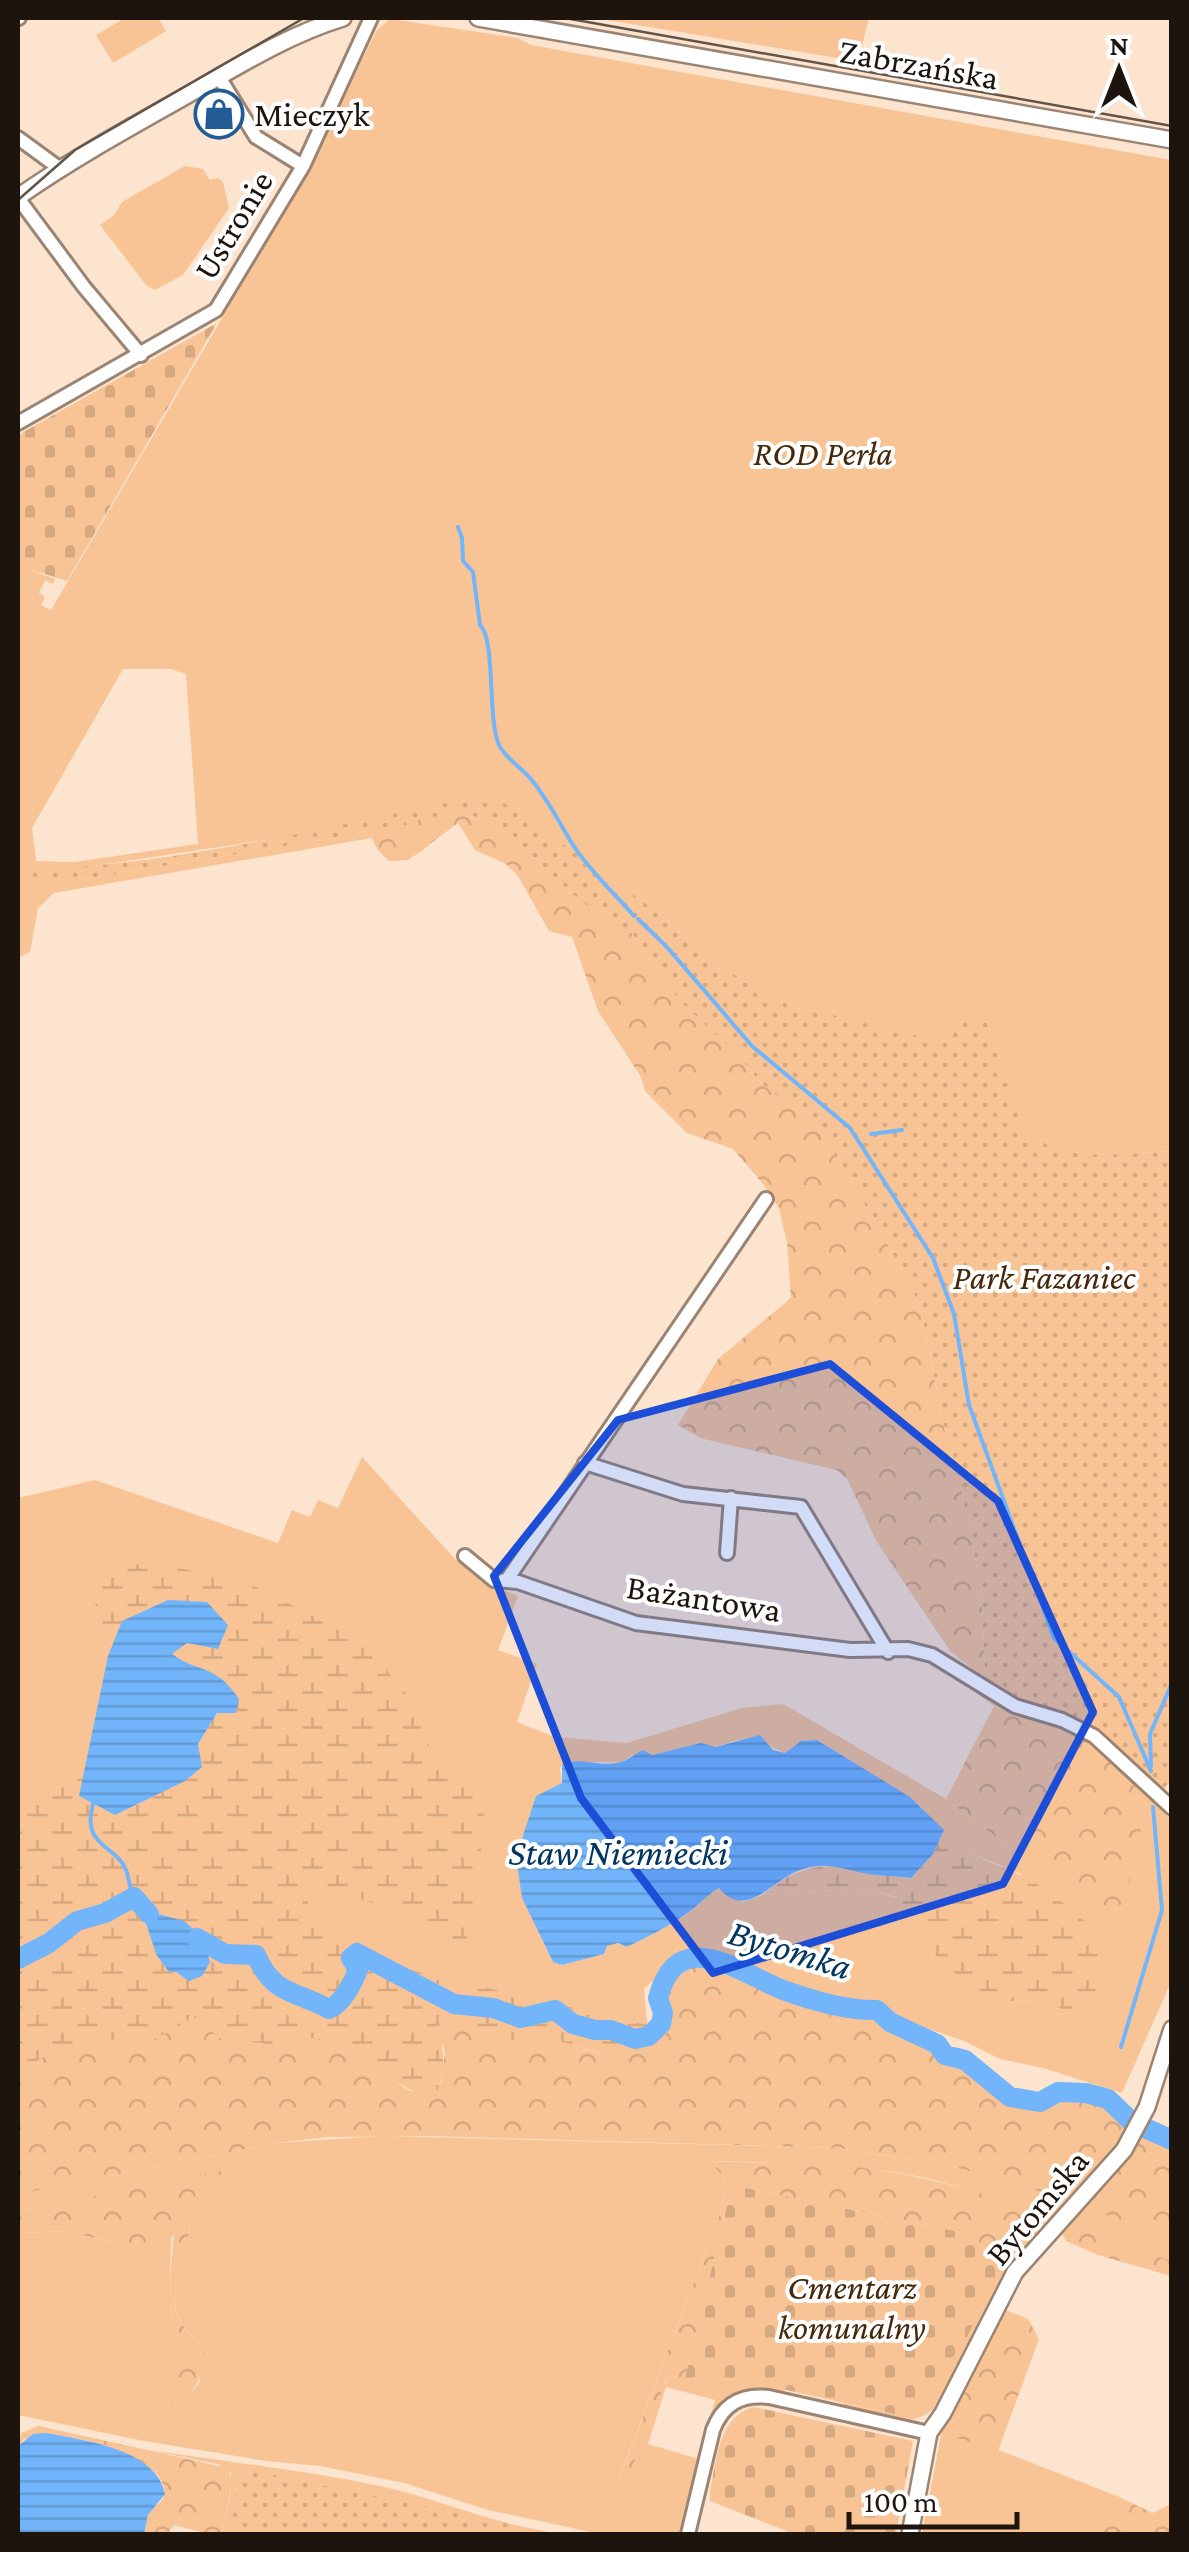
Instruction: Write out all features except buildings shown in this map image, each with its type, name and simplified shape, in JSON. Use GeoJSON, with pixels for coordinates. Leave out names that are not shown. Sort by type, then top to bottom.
{"type":"FeatureCollection","features":[{"type":"Feature","properties":{"kind":"street"},"geometry":{"type":"LineString","coordinates":[[142,354],[84,287],[18,197],[59,168],[219,77],[307,31],[343,18]]}},
{"type":"Feature","properties":{"kind":"street","name":"Ustronie"},"geometry":{"type":"LineString","coordinates":[[18,423],[216,310],[303,166],[371,18]]}},
{"type":"Feature","properties":{"kind":"street","name":"Zabrzańska"},"geometry":{"type":"LineString","coordinates":[[478,18],[1172,140]]}},
{"type":"Feature","properties":{"kind":"street"},"geometry":{"type":"LineString","coordinates":[[219,77],[256,137],[303,166]]}},
{"type":"Feature","properties":{"kind":"street"},"geometry":{"type":"LineString","coordinates":[[18,138],[59,168]]}},
{"type":"Feature","properties":{"kind":"street"},"geometry":{"type":"LineString","coordinates":[[506,1581],[766,1199]]}},
{"type":"Feature","properties":{"kind":"street"},"geometry":{"type":"LineString","coordinates":[[585,1463],[683,1494],[802,1506],[888,1652]]}},
{"type":"Feature","properties":{"kind":"street"},"geometry":{"type":"LineString","coordinates":[[727,1553],[731,1498]]}},
{"type":"Feature","properties":{"kind":"street","name":"Bażantowa"},"geometry":{"type":"LineString","coordinates":[[465,1556],[494,1580],[653,1626],[932,1655],[1015,1706],[1081,1728],[1130,1767],[1172,1808]]}},
{"type":"Feature","properties":{"kind":"street","name":"Bytomska"},"geometry":{"type":"LineString","coordinates":[[910,2534],[929,2433],[1015,2272],[1124,2150],[1147,2107],[1172,2029]]}},
{"type":"Feature","properties":{"kind":"street"},"geometry":{"type":"LineString","coordinates":[[688,2534],[713,2430],[718,2417],[732,2402],[769,2397],[929,2433]]}},
{"type":"Feature","properties":{"kind":"highlighted area"},"geometry":{"type":"Polygon","coordinates":[[[830,1364],[998,1501],[1093,1712],[1003,1884],[713,1973],[581,1798],[494,1576],[618,1420],[830,1364]]]}},
{"type":"Feature","properties":{"kind":"green space"},"geometry":{"type":"Polygon","coordinates":[[[125,18],[158,18],[166,31],[113,63],[96,35],[125,18]]]}},
{"type":"Feature","properties":{"kind":"green space"},"geometry":{"type":"Polygon","coordinates":[[[595,18],[869,18],[855,61],[595,18]]]}},
{"type":"Feature","properties":{"kind":"green space","name":"ROD Perła"},"geometry":{"type":"Polygon","coordinates":[[[390,19],[518,38],[531,45],[1171,160],[1171,1151],[1093,1154],[1038,1140],[1024,1128],[985,1018],[950,1045],[772,1000],[697,949],[660,914],[504,804],[80,868],[30,870],[66,882],[339,837],[453,813],[427,846],[401,860],[389,861],[372,838],[54,893],[38,908],[30,952],[18,958],[18,579],[31,570],[55,579],[53,584],[45,580],[39,593],[45,597],[41,605],[51,610],[296,192],[377,30],[390,19]],[[123,669],[32,828],[36,861],[74,862],[198,844],[186,674],[171,669],[123,669]]]}},
{"type":"Feature","properties":{"kind":"green space"},"geometry":{"type":"Polygon","coordinates":[[[185,166],[203,169],[210,180],[218,178],[223,182],[229,208],[183,275],[155,290],[146,285],[100,225],[114,215],[122,202],[185,166]]]}},
{"type":"Feature","properties":{"kind":"green space"},"geometry":{"type":"Polygon","coordinates":[[[217,323],[67,581],[32,570],[18,579],[18,435],[217,323]]]}},
{"type":"Feature","properties":{"kind":"green space","name":"Park Fazaniec"},"geometry":{"type":"Polygon","coordinates":[[[480,796],[504,803],[542,829],[660,914],[697,949],[772,1000],[950,1044],[960,1017],[985,1018],[1024,1128],[1038,1140],[1093,1154],[1171,1151],[1171,1781],[1163,1789],[1076,1731],[1012,1710],[975,1692],[985,1678],[982,1602],[970,1524],[946,1437],[920,1305],[878,1226],[818,1128],[760,1082],[740,1057],[681,1002],[632,933],[602,917],[571,893],[512,836],[483,818],[453,813],[339,837],[66,882],[30,880],[29,870],[199,852],[480,796]]]}},
{"type":"Feature","properties":{"kind":"green space"},"geometry":{"type":"Polygon","coordinates":[[[453,813],[483,818],[512,836],[571,893],[632,933],[681,1002],[740,1057],[760,1082],[818,1128],[878,1226],[920,1305],[946,1437],[970,1524],[982,1602],[985,1679],[950,1651],[877,1542],[847,1479],[837,1470],[700,1438],[678,1425],[718,1359],[791,1298],[787,1243],[779,1208],[733,1149],[687,1133],[645,1091],[641,1077],[598,1011],[572,937],[549,931],[518,876],[506,864],[475,850],[458,823],[408,860],[389,861],[375,843],[374,829],[453,813]]]}},
{"type":"Feature","properties":{"kind":"green space"},"geometry":{"type":"Polygon","coordinates":[[[362,1457],[455,1559],[481,1581],[518,1596],[498,1650],[537,1664],[517,1722],[555,1737],[627,1743],[742,1708],[783,1704],[946,1799],[1118,1931],[1148,1796],[1171,1820],[1171,1982],[1122,2093],[1000,2059],[964,2041],[808,1991],[737,1960],[686,1951],[644,1989],[649,2044],[56,2049],[18,2073],[18,1498],[95,1480],[278,1543],[292,1510],[310,1517],[318,1500],[338,1508],[362,1457]],[[737,1740],[716,1747],[701,1743],[652,1755],[642,1750],[622,1762],[565,1762],[560,1768],[562,1783],[536,1796],[522,1898],[553,1962],[562,1965],[604,1954],[607,1946],[618,1943],[627,1947],[680,1919],[719,1888],[743,1902],[763,1895],[864,1888],[897,1898],[932,1951],[995,2001],[1050,2002],[1075,2017],[1021,1874],[957,1847],[920,1806],[818,1740],[801,1741],[785,1753],[737,1740]]]}},
{"type":"Feature","properties":{"kind":"green space"},"geometry":{"type":"Polygon","coordinates":[[[154,1562],[250,1584],[359,1639],[404,1690],[433,1754],[472,1778],[484,1808],[477,1899],[466,1941],[432,1937],[380,1905],[332,1890],[307,1894],[309,1908],[339,1942],[418,1972],[647,2025],[649,2044],[626,2054],[604,2053],[551,2040],[502,2039],[458,2023],[442,2022],[438,2027],[443,2058],[441,2080],[438,2089],[419,2094],[371,2069],[339,2042],[313,2038],[277,2045],[219,2038],[206,2020],[197,2015],[156,2039],[94,2040],[56,2049],[18,2073],[18,1807],[48,1793],[90,1745],[79,1796],[115,1814],[185,1781],[202,1767],[198,1744],[217,1713],[236,1713],[239,1699],[223,1679],[171,1654],[187,1643],[122,1621],[108,1656],[90,1583],[93,1571],[154,1562]]]}},
{"type":"Feature","properties":{"kind":"green space"},"geometry":{"type":"Polygon","coordinates":[[[975,1692],[1087,1737],[1146,1789],[1143,1792],[1148,1796],[1119,1932],[946,1799],[994,1706],[975,1692]]]}},
{"type":"Feature","properties":{"kind":"green space"},"geometry":{"type":"Polygon","coordinates":[[[944,1830],[969,1851],[1041,1887],[1102,1936],[1094,2002],[1075,2017],[1050,2002],[995,2001],[948,1968],[896,1897],[864,1888],[763,1895],[783,1880],[818,1867],[911,1878],[933,1854],[944,1830]]]}},
{"type":"Feature","properties":{"kind":"green space"},"geometry":{"type":"Polygon","coordinates":[[[708,1960],[788,1996],[852,2012],[877,2013],[886,2023],[968,2066],[1005,2099],[1030,2105],[1047,2103],[1060,2095],[1096,2098],[1116,2108],[1131,2125],[1119,2146],[1066,2199],[955,2167],[839,2148],[428,2136],[329,2137],[276,2143],[18,2194],[18,2073],[56,2049],[94,2040],[156,2039],[197,2015],[206,2019],[219,2038],[277,2045],[313,2038],[339,2042],[406,2089],[425,2092],[441,2083],[445,2052],[438,2027],[442,2022],[458,2023],[509,2040],[557,2041],[601,2053],[633,2050],[655,2041],[667,2028],[668,2014],[662,2001],[668,1984],[684,1965],[708,1960]]]}},
{"type":"Feature","properties":{"kind":"green space"},"geometry":{"type":"Polygon","coordinates":[[[1139,2130],[1171,2144],[1171,2236],[1080,2207],[1139,2130]]]}},
{"type":"Feature","properties":{"kind":"green space"},"geometry":{"type":"Polygon","coordinates":[[[382,2136],[839,2148],[955,2167],[1066,2199],[997,2288],[937,2405],[917,2418],[884,2419],[848,2411],[843,2403],[898,2415],[915,2412],[1009,2251],[1050,2219],[957,2187],[899,2173],[712,2161],[725,2179],[722,2209],[619,2479],[639,2448],[662,2387],[670,2377],[742,2380],[785,2389],[782,2395],[740,2394],[723,2404],[709,2422],[715,2400],[666,2387],[648,2444],[699,2459],[682,2534],[600,2534],[488,2510],[404,2483],[320,2466],[144,2441],[18,2415],[18,2233],[66,2231],[128,2246],[179,2229],[171,2238],[170,2280],[176,2414],[200,2381],[204,2346],[189,2332],[175,2306],[191,2204],[205,2187],[243,2169],[18,2211],[18,2194],[276,2143],[382,2136]]]}},
{"type":"Feature","properties":{"kind":"green space"},"geometry":{"type":"Polygon","coordinates":[[[710,2161],[826,2164],[912,2176],[959,2187],[1051,2218],[1005,2258],[959,2232],[732,2185],[685,2378],[670,2377],[665,2382],[631,2470],[619,2480],[722,2209],[725,2179],[710,2161]]]}},
{"type":"Feature","properties":{"kind":"green space"},"geometry":{"type":"Polygon","coordinates":[[[251,2165],[208,2185],[192,2204],[175,2306],[179,2319],[204,2346],[205,2369],[176,2419],[170,2280],[174,2232],[145,2244],[128,2246],[66,2231],[18,2233],[18,2211],[251,2165]]]}},
{"type":"Feature","properties":{"kind":"green space","name":"Cmentarz komunalny"},"geometry":{"type":"Polygon","coordinates":[[[732,2185],[959,2232],[1005,2258],[968,2335],[915,2412],[898,2415],[742,2380],[685,2378],[732,2185]]]}},
{"type":"Feature","properties":{"kind":"green space"},"geometry":{"type":"Polygon","coordinates":[[[1080,2207],[1171,2236],[1171,2261],[1075,2226],[1072,2221],[1080,2207]]]}},
{"type":"Feature","properties":{"kind":"green space"},"geometry":{"type":"Polygon","coordinates":[[[1072,2221],[1075,2226],[1171,2261],[1171,2276],[1098,2255],[1066,2241],[1060,2230],[1072,2221]]]}},
{"type":"Feature","properties":{"kind":"green space"},"geometry":{"type":"Polygon","coordinates":[[[1001,2308],[1028,2319],[1039,2339],[998,2451],[951,2436],[945,2433],[943,2425],[1001,2308]]]}},
{"type":"Feature","properties":{"kind":"green space","name":"Cmentarz komunalny"},"geometry":{"type":"Polygon","coordinates":[[[754,2407],[913,2441],[896,2534],[794,2534],[710,2501],[726,2429],[742,2412],[754,2407]]]}},
{"type":"Feature","properties":{"kind":"green space"},"geometry":{"type":"Polygon","coordinates":[[[943,2425],[951,2436],[986,2445],[1117,2496],[1103,2509],[1093,2534],[922,2534],[943,2425]]]}},
{"type":"Feature","properties":{"kind":"green space"},"geometry":{"type":"Polygon","coordinates":[[[39,2426],[228,2468],[232,2483],[222,2534],[174,2525],[167,2534],[144,2534],[149,2514],[164,2495],[154,2471],[125,2454],[75,2438],[24,2439],[18,2446],[21,2433],[39,2426]]]}},
{"type":"Feature","properties":{"kind":"green space"},"geometry":{"type":"Polygon","coordinates":[[[143,2449],[396,2490],[507,2523],[505,2534],[222,2534],[231,2473],[218,2464],[143,2449]]]}},
{"type":"Feature","properties":{"kind":"green space"},"geometry":{"type":"Polygon","coordinates":[[[243,2469],[553,2533],[227,2534],[243,2469]]]}},
{"type":"Feature","properties":{"kind":"green space"},"geometry":{"type":"Polygon","coordinates":[[[1117,2496],[1153,2513],[1171,2504],[1171,2534],[1093,2534],[1103,2509],[1117,2496]]]}},
{"type":"Feature","properties":{"kind":"water"},"geometry":{"type":"Polygon","coordinates":[[[168,1600],[207,1602],[228,1625],[218,1649],[187,1643],[172,1654],[222,1680],[239,1699],[236,1713],[217,1713],[198,1744],[202,1767],[185,1781],[115,1815],[79,1796],[108,1656],[122,1621],[168,1600]]]}},
{"type":"Feature","properties":{"kind":"water","name":"Staw Niemiecki"},"geometry":{"type":"Polygon","coordinates":[[[760,1735],[773,1750],[785,1753],[801,1741],[817,1740],[910,1797],[944,1830],[933,1854],[911,1878],[817,1866],[800,1870],[749,1899],[739,1901],[719,1888],[679,1919],[627,1947],[618,1943],[607,1946],[604,1954],[562,1965],[553,1962],[522,1898],[516,1857],[536,1796],[562,1783],[562,1764],[614,1763],[643,1750],[652,1755],[701,1743],[716,1747],[760,1735]]]}},
{"type":"Feature","properties":{"kind":"water"},"geometry":{"type":"Polygon","coordinates":[[[133,1892],[155,1913],[184,1921],[209,1942],[224,1943],[216,1954],[207,1952],[210,1962],[202,1976],[189,1981],[169,1972],[156,1954],[143,1914],[129,1898],[133,1892]]]}},
{"type":"Feature","properties":{"kind":"water"},"geometry":{"type":"Polygon","coordinates":[[[46,2433],[116,2449],[148,2466],[165,2494],[148,2515],[144,2534],[18,2534],[18,2446],[33,2434],[46,2433]]]}},
{"type":"Feature","properties":{"kind":"waterway"},"geometry":{"type":"LineString","coordinates":[[458,527],[463,561],[473,572],[480,625],[488,646],[499,745],[537,787],[586,863],[634,916]]}},
{"type":"Feature","properties":{"kind":"waterway"},"geometry":{"type":"LineString","coordinates":[[638,919],[752,1046],[850,1128],[933,1258],[954,1314],[969,1405],[1054,1638],[1119,1697],[1151,1771]]}},
{"type":"Feature","properties":{"kind":"waterway"},"geometry":{"type":"LineString","coordinates":[[871,1134],[902,1130]]}},
{"type":"Feature","properties":{"kind":"waterway"},"geometry":{"type":"LineString","coordinates":[[1151,1766],[1150,1734],[1172,1683]]}},
{"type":"Feature","properties":{"kind":"waterway"},"geometry":{"type":"LineString","coordinates":[[93,1804],[95,1837],[121,1861],[133,1894]]}},
{"type":"Feature","properties":{"kind":"waterway"},"geometry":{"type":"LineString","coordinates":[[1121,2047],[1162,1910],[1153,1807]]}},
{"type":"Feature","properties":{"kind":"waterway","name":"Bytomka"},"geometry":{"type":"LineString","coordinates":[[18,1959],[49,1943],[77,1921],[105,1913],[134,1897],[149,1914]]}},
{"type":"Feature","properties":{"kind":"waterway","name":"Bytomka"},"geometry":{"type":"LineString","coordinates":[[197,1938],[225,1954],[256,1955],[277,1985],[329,2009],[343,1998],[353,1981],[358,1970],[351,1958],[357,1953],[454,2004],[493,2008],[521,2018],[555,2010],[573,2024],[611,2030],[635,2039],[649,2036],[661,2024],[663,2013],[658,1998],[667,1975],[680,1962],[696,1958],[713,1960],[808,1998],[842,2007],[877,2010],[890,2022],[937,2044],[945,2055],[965,2060],[1010,2097],[1040,2102],[1058,2092],[1086,2093],[1108,2099],[1133,2123]]}},
{"type":"Feature","properties":{"kind":"waterway","name":"Bytomka"},"geometry":{"type":"LineString","coordinates":[[1145,2128],[1172,2140]]}},
{"type":"Feature","properties":{"kind":"tram line"},"geometry":{"type":"LineString","coordinates":[[18,200],[75,150],[304,18]]}},
{"type":"Feature","properties":{"kind":"tram line"},"geometry":{"type":"LineString","coordinates":[[565,18],[1172,126]]}},
{"type":"Feature","properties":{"kind":"place","name":"Mieczyk"},"geometry":{"type":"Point","coordinates":[219,114]}}]}
